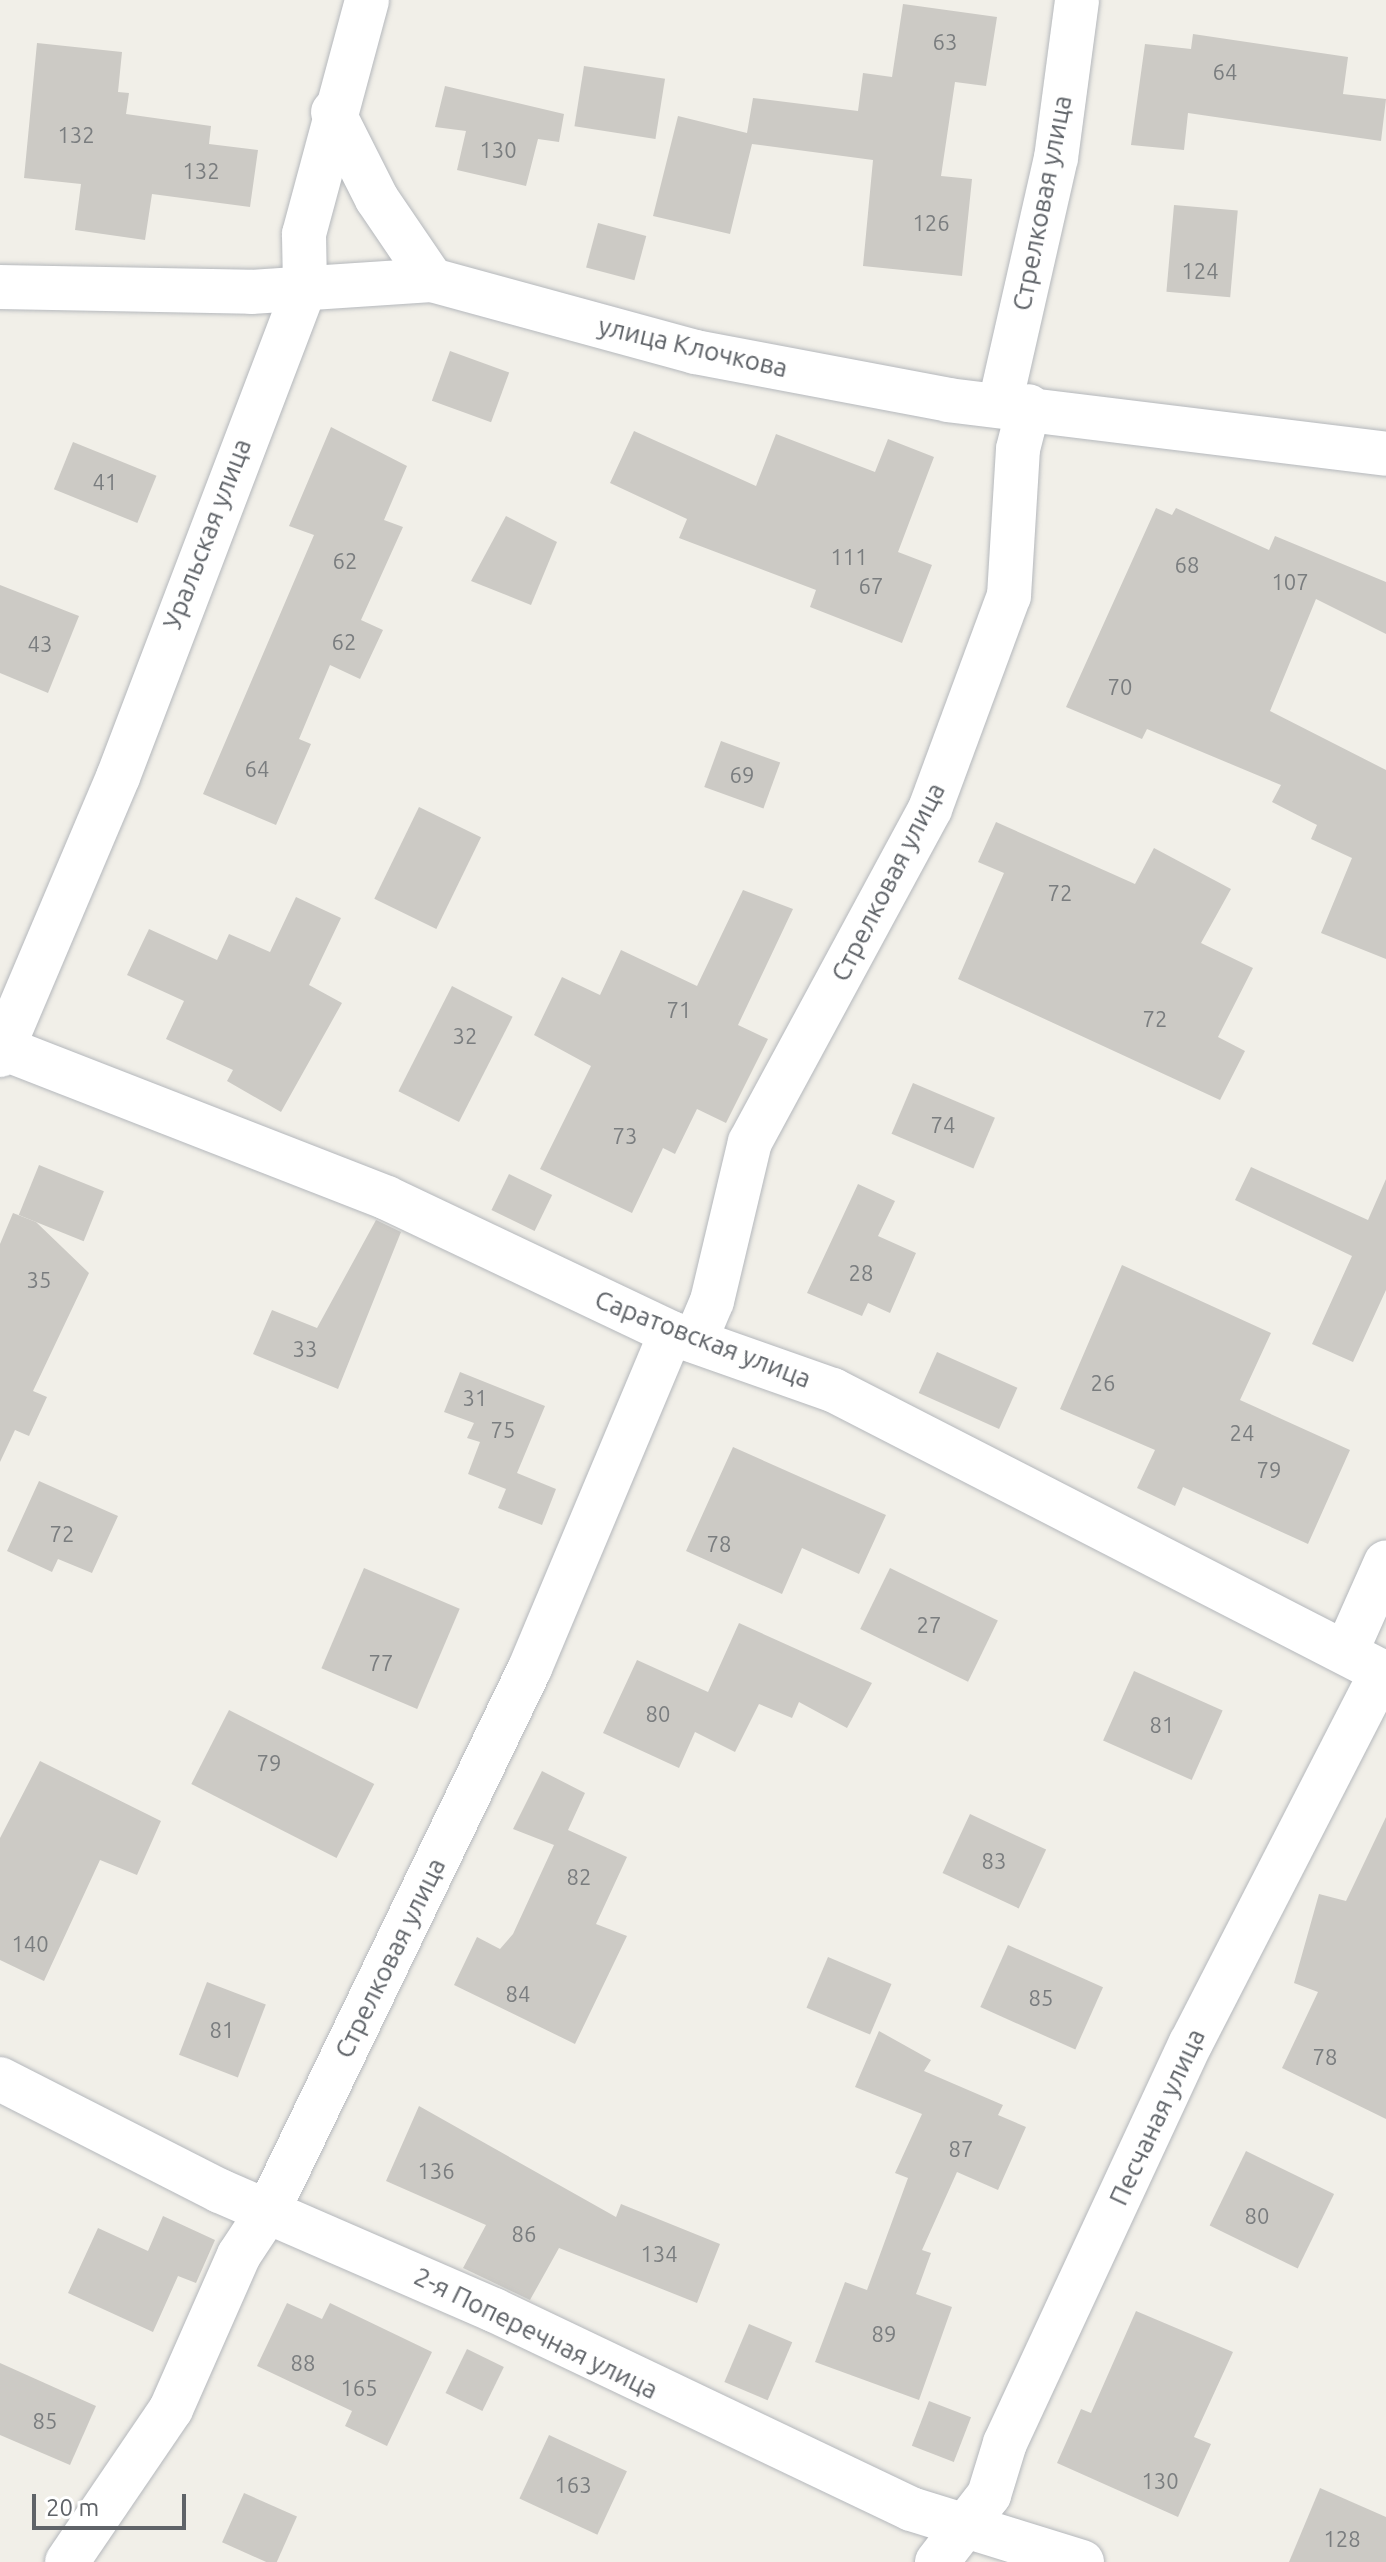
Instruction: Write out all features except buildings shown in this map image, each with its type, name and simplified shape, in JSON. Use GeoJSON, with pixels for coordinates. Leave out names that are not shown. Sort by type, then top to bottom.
{"type":"FeatureCollection","features":[{"type":"Feature","properties":{"kind":"street","name":"Уральская улица"},"geometry":{"type":"LineString","coordinates":[[1,1051],[118,777],[305,287],[304,234],[333,112],[367,0]]}},
{"type":"Feature","properties":{"kind":"street","name":"Стрелковая улица"},"geometry":{"type":"LineString","coordinates":[[67,2562],[171,2409],[239,2255],[268,2211],[530,1668],[683,1337],[712,1301],[750,1142],[930,809],[1009,596],[1018,449],[1015,405],[1056,158],[1077,0]]}},
{"type":"Feature","properties":{"kind":"street"},"geometry":{"type":"LineString","coordinates":[[333,112],[377,199],[432,280]]}},
{"type":"Feature","properties":{"kind":"street","name":"улица Клочкова"},"geometry":{"type":"LineString","coordinates":[[0,287],[305,287],[432,280],[695,352],[1015,405],[1386,454]]}},
{"type":"Feature","properties":{"kind":"street","name":"Саратовская улица"},"geometry":{"type":"LineString","coordinates":[[1,1051],[387,1198],[683,1337],[833,1390],[1371,1666]]}},
{"type":"Feature","properties":{"kind":"street","name":"Песчаная улица"},"geometry":{"type":"LineString","coordinates":[[950,2546],[989,2495],[1005,2443],[1371,1666],[1386,1562]]}},
{"type":"Feature","properties":{"kind":"street","name":"2-я Поперечная улица"},"geometry":{"type":"LineString","coordinates":[[0,2079],[950,2546],[1013,2535],[1082,2562]]}}]}
